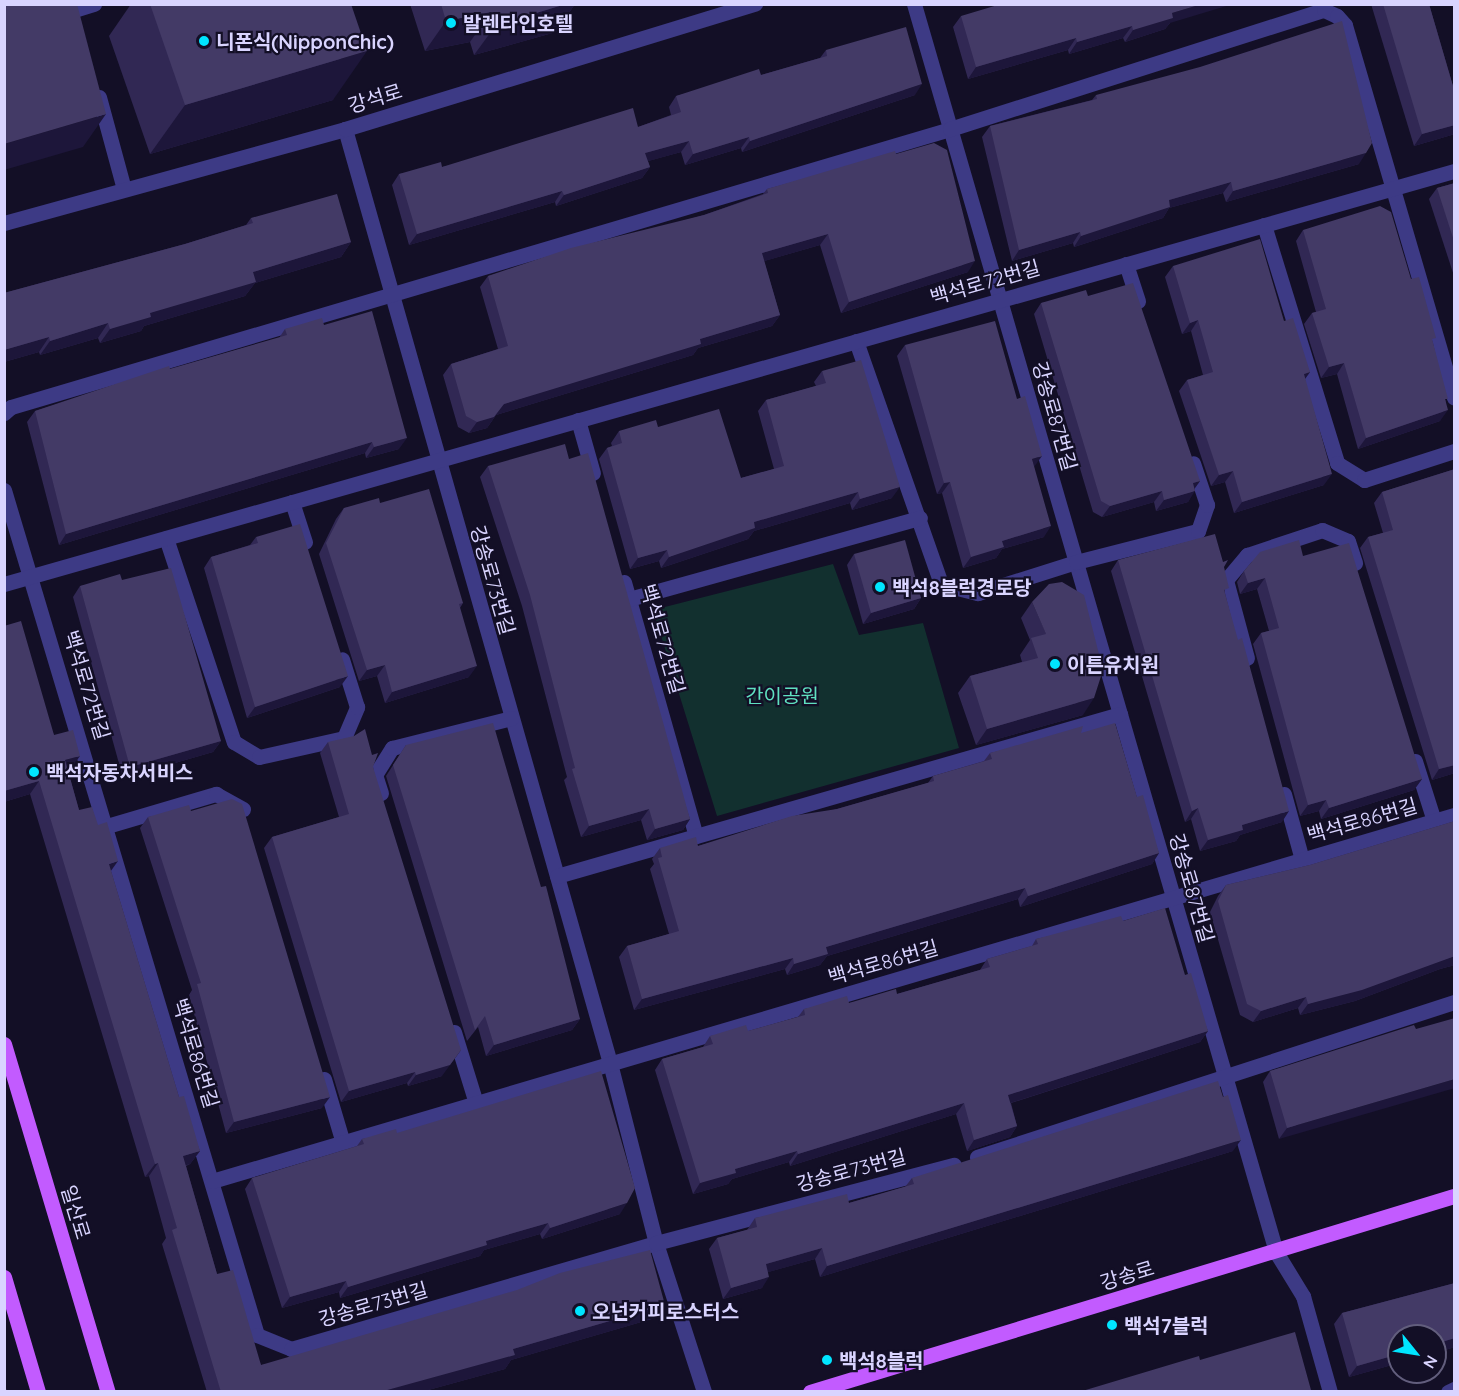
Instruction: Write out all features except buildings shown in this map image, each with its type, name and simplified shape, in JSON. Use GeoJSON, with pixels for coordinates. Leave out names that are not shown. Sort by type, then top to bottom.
{"type":"FeatureCollection","features":[{"type":"Feature","properties":{"kind":"main road","name":"일산로"},"geometry":{"type":"LineString","coordinates":[[4,1044],[108,1392]]}},
{"type":"Feature","properties":{"kind":"main road","name":"강송로"},"geometry":{"type":"LineString","coordinates":[[810,1392],[1455,1196]]}},
{"type":"Feature","properties":{"kind":"main road"},"geometry":{"type":"LineString","coordinates":[[4,1277],[38,1392]]}},
{"type":"Feature","properties":{"kind":"street"},"geometry":{"type":"LineString","coordinates":[[75,12],[94,4]]}},
{"type":"Feature","properties":{"kind":"street","name":"강석로"},"geometry":{"type":"LineString","coordinates":[[4,223],[345,129],[755,4]]}},
{"type":"Feature","properties":{"kind":"street","name":"강송로87번길"},"geometry":{"type":"LineString","coordinates":[[914,4],[1276,1252],[1304,1296],[1330,1392]]}},
{"type":"Feature","properties":{"kind":"street"},"geometry":{"type":"LineString","coordinates":[[4,412],[11,407],[950,129],[1324,10],[1337,16],[1345,25],[1396,187],[1455,397]]}},
{"type":"Feature","properties":{"kind":"street"},"geometry":{"type":"LineString","coordinates":[[96,86],[124,189]]}},
{"type":"Feature","properties":{"kind":"street","name":"강송로73번길"},"geometry":{"type":"LineString","coordinates":[[345,129],[610,1064],[656,1243],[704,1392]]}},
{"type":"Feature","properties":{"kind":"street","name":"백석로72번길"},"geometry":{"type":"LineString","coordinates":[[4,584],[1455,171]]}},
{"type":"Feature","properties":{"kind":"street"},"geometry":{"type":"LineString","coordinates":[[1264,225],[1337,463],[1364,480],[1455,451]]}},
{"type":"Feature","properties":{"kind":"street"},"geometry":{"type":"LineString","coordinates":[[1126,264],[1144,319]]}},
{"type":"Feature","properties":{"kind":"street"},"geometry":{"type":"LineString","coordinates":[[856,341],[920,518],[941,584],[978,593],[1076,562],[1198,531],[1207,504],[1189,450]]}},
{"type":"Feature","properties":{"kind":"street"},"geometry":{"type":"LineString","coordinates":[[578,420],[597,487]]}},
{"type":"Feature","properties":{"kind":"street"},"geometry":{"type":"LineString","coordinates":[[4,490],[32,576]]}},
{"type":"Feature","properties":{"kind":"street"},"geometry":{"type":"LineString","coordinates":[[292,502],[310,559]]}},
{"type":"Feature","properties":{"kind":"street"},"geometry":{"type":"LineString","coordinates":[[629,598],[920,518]]}},
{"type":"Feature","properties":{"kind":"street"},"geometry":{"type":"LineString","coordinates":[[1251,669],[1226,580],[1247,555],[1322,530],[1348,541],[1359,575]]}},
{"type":"Feature","properties":{"kind":"street"},"geometry":{"type":"LineString","coordinates":[[166,537],[234,742],[260,757],[344,738],[357,707],[335,639]]}},
{"type":"Feature","properties":{"kind":"street","name":"백석로72번길"},"geometry":{"type":"LineString","coordinates":[[619,565],[696,836]]}},
{"type":"Feature","properties":{"kind":"street","name":"백석로72번길"},"geometry":{"type":"LineString","coordinates":[[32,576],[101,806]]}},
{"type":"Feature","properties":{"kind":"street"},"geometry":{"type":"LineString","coordinates":[[557,876],[1120,714]]}},
{"type":"Feature","properties":{"kind":"street"},"geometry":{"type":"LineString","coordinates":[[386,809],[375,775],[392,748],[512,718]]}},
{"type":"Feature","properties":{"kind":"street","name":"백석로86번길"},"geometry":{"type":"LineString","coordinates":[[1410,742],[1434,821]]}},
{"type":"Feature","properties":{"kind":"street","name":"백석로86번길"},"geometry":{"type":"LineString","coordinates":[[1281,781],[1302,860]]}},
{"type":"Feature","properties":{"kind":"street"},"geometry":{"type":"LineString","coordinates":[[107,826],[216,794],[242,808],[249,830]]}},
{"type":"Feature","properties":{"kind":"street","name":"백석로86번길"},"geometry":{"type":"LineString","coordinates":[[101,806],[212,1181],[1455,815]]}},
{"type":"Feature","properties":{"kind":"street"},"geometry":{"type":"LineString","coordinates":[[1224,1074],[1455,1002]]}},
{"type":"Feature","properties":{"kind":"street"},"geometry":{"type":"LineString","coordinates":[[448,1013],[476,1103]]}},
{"type":"Feature","properties":{"kind":"street"},"geometry":{"type":"LineString","coordinates":[[319,1064],[343,1143]]}},
{"type":"Feature","properties":{"kind":"street","name":"강송로73번길"},"geometry":{"type":"LineString","coordinates":[[212,1181],[257,1335],[291,1349],[656,1243],[952,1166],[1224,1074]]}},
{"type":"Feature","properties":{"kind":"street"},"geometry":{"type":"LineString","coordinates":[[1448,1392],[1455,1389]]}},
{"type":"Feature","properties":{"kind":"green space","name":"간이공원"},"geometry":{"type":"Polygon","coordinates":[[[833,564],[859,635],[923,623],[959,748],[717,816],[653,610],[833,564]]]}},
{"type":"Feature","properties":{"kind":"place","name":"발렌타인호텔"},"geometry":{"type":"Point","coordinates":[451,23]}},
{"type":"Feature","properties":{"kind":"place","name":"니폰식(NipponChic)"},"geometry":{"type":"Point","coordinates":[204,41]}},
{"type":"Feature","properties":{"kind":"place","name":"백석8블럭경로당"},"geometry":{"type":"Point","coordinates":[880,587]}},
{"type":"Feature","properties":{"kind":"place","name":"이튼유치원"},"geometry":{"type":"Point","coordinates":[1055,664]}},
{"type":"Feature","properties":{"kind":"place","name":"백석자동차서비스"},"geometry":{"type":"Point","coordinates":[34,772]}},
{"type":"Feature","properties":{"kind":"place","name":"오넌커피로스터스"},"geometry":{"type":"Point","coordinates":[580,1311]}},
{"type":"Feature","properties":{"kind":"place","name":"백석7블럭"},"geometry":{"type":"Point","coordinates":[1112,1325]}},
{"type":"Feature","properties":{"kind":"place","name":"백석8블럭"},"geometry":{"type":"Point","coordinates":[827,1360]}}]}
